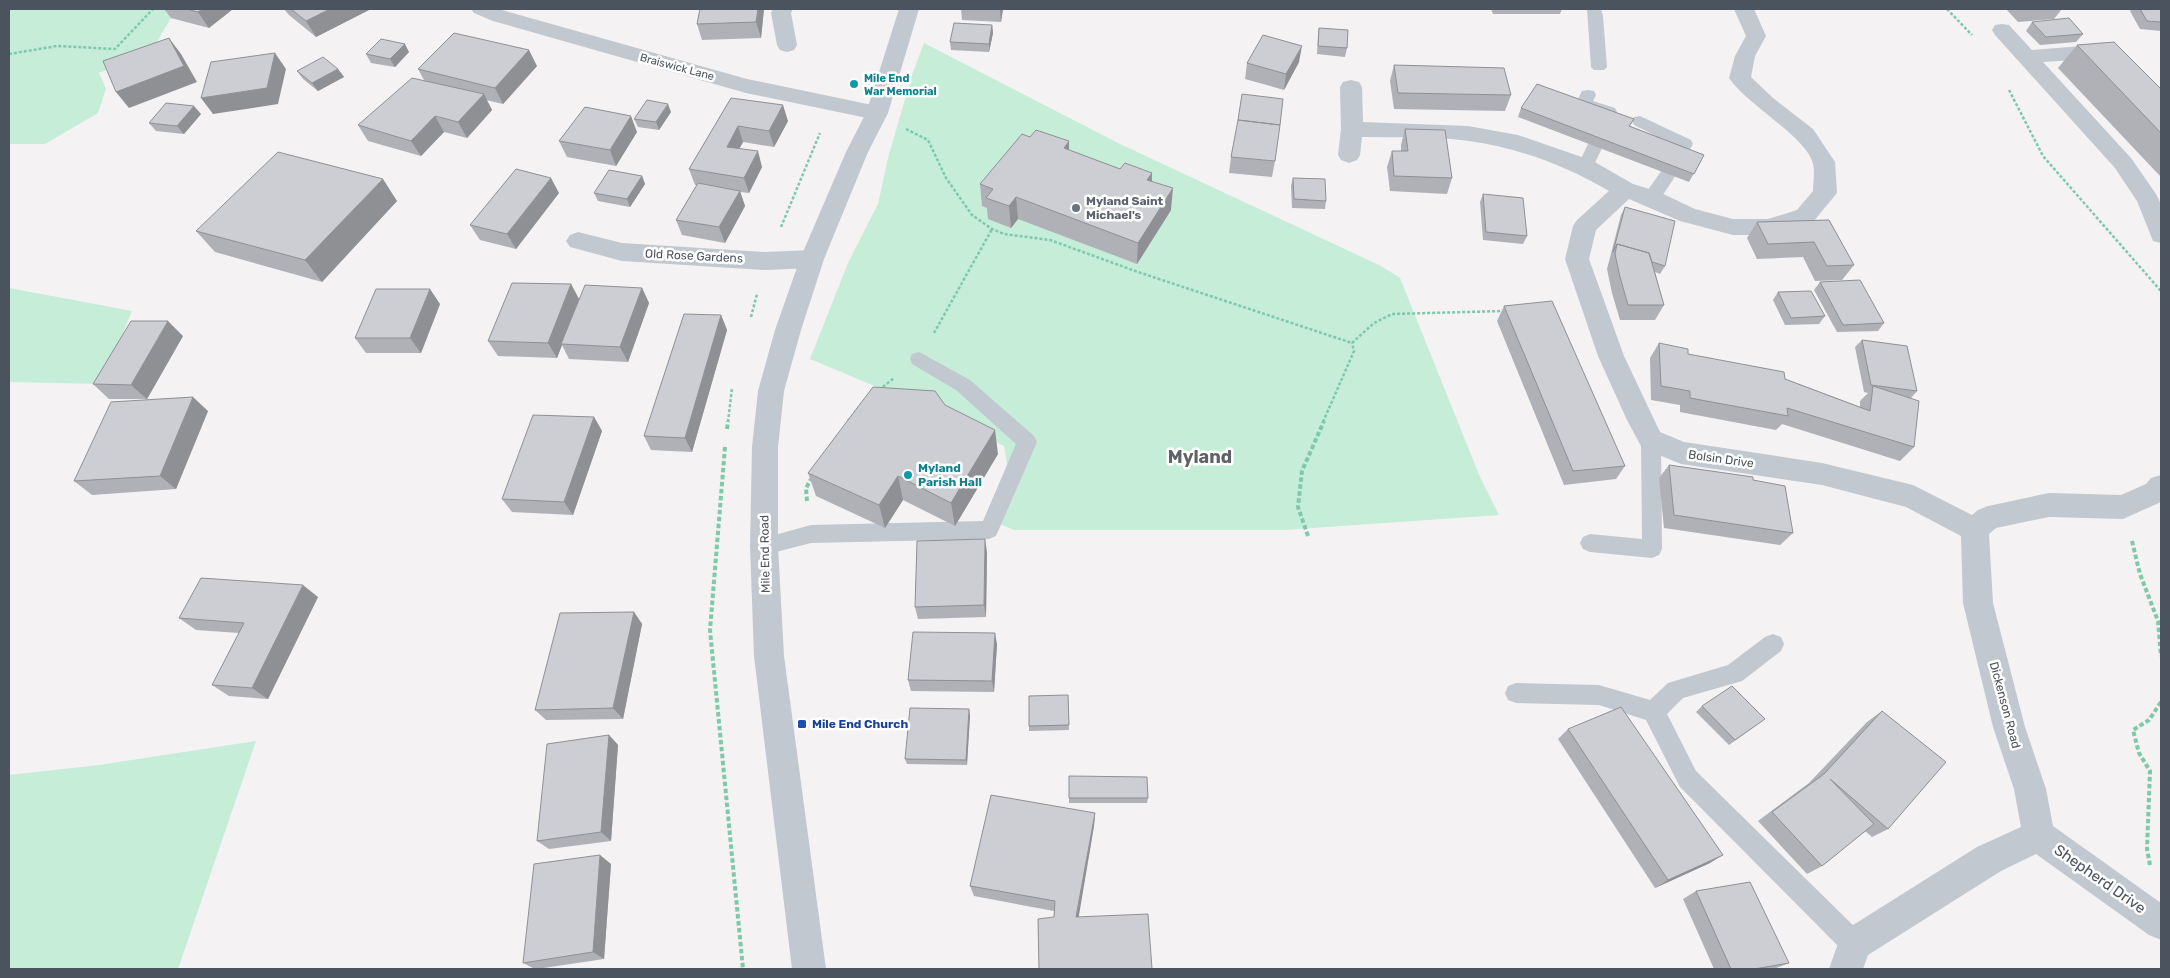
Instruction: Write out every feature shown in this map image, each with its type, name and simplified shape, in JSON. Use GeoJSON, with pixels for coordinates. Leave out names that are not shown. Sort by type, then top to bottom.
{"type":"FeatureCollection","features":[{"type":"Feature","properties":{"kind":"street","name":"Braiswick Lane"},"geometry":{"type":"LineString","coordinates":[[482,9],[500,17],[746,86],[877,113]]}},
{"type":"Feature","properties":{"kind":"street"},"geometry":{"type":"LineString","coordinates":[[783,9],[781,13],[787,45]]}},
{"type":"Feature","properties":{"kind":"street","name":"Mile End Road"},"geometry":{"type":"LineString","coordinates":[[809,969],[769,656],[764,546],[765,447],[771,392],[788,330],[812,259],[856,152],[877,113],[909,9]]}},
{"type":"Feature","properties":{"kind":"street"},"geometry":{"type":"LineString","coordinates":[[1352,129],[1468,133],[1518,143],[1586,167],[1625,190],[1651,198],[1688,215],[1733,227],[1768,227],[1805,216],[1825,194],[1824,162],[1805,134],[1765,103],[1740,78],[1745,56],[1756,36],[1744,9]]}},
{"type":"Feature","properties":{"kind":"street"},"geometry":{"type":"LineString","coordinates":[[2002,30],[2123,163],[2148,200],[2161,235]]}},
{"type":"Feature","properties":{"kind":"street"},"geometry":{"type":"LineString","coordinates":[[2026,57],[2106,51]]}},
{"type":"Feature","properties":{"kind":"street"},"geometry":{"type":"LineString","coordinates":[[1349,156],[1352,129],[1350,87]]}},
{"type":"Feature","properties":{"kind":"street"},"geometry":{"type":"LineString","coordinates":[[1625,190],[1585,226],[1577,259],[1611,356],[1651,440]]}},
{"type":"Feature","properties":{"kind":"street","name":"Old Rose Gardens"},"geometry":{"type":"LineString","coordinates":[[578,241],[622,252],[766,260],[812,259]]}},
{"type":"Feature","properties":{"kind":"street","name":"Bolsin Drive"},"geometry":{"type":"LineString","coordinates":[[1651,440],[1681,453],[1822,474],[1913,497],[1975,530]]}},
{"type":"Feature","properties":{"kind":"street"},"geometry":{"type":"LineString","coordinates":[[1975,530],[1988,518],[2049,505],[2123,507],[2159,492]]}},
{"type":"Feature","properties":{"kind":"street","name":"Dickenson Road"},"geometry":{"type":"LineString","coordinates":[[1975,530],[1978,602],[2009,728],[2030,789],[2039,836]]}},
{"type":"Feature","properties":{"kind":"street"},"geometry":{"type":"LineString","coordinates":[[1850,957],[1989,859],[2039,836]]}},
{"type":"Feature","properties":{"kind":"street","name":"Shepherd Drive"},"geometry":{"type":"LineString","coordinates":[[2039,836],[2161,923]]}},
{"type":"Feature","properties":{"kind":"lane"},"geometry":{"type":"LineString","coordinates":[[1594,9],[1597,19],[1596,50],[1599,67]]}},
{"type":"Feature","properties":{"kind":"lane"},"geometry":{"type":"LineString","coordinates":[[1588,95],[1584,103],[1610,112],[1608,120]]}},
{"type":"Feature","properties":{"kind":"lane"},"geometry":{"type":"LineString","coordinates":[[1640,122],[1685,144],[1678,156]]}},
{"type":"Feature","properties":{"kind":"lane"},"geometry":{"type":"LineString","coordinates":[[1586,167],[1594,146]]}},
{"type":"Feature","properties":{"kind":"lane"},"geometry":{"type":"LineString","coordinates":[[1651,198],[1668,174]]}},
{"type":"Feature","properties":{"kind":"lane"},"geometry":{"type":"LineString","coordinates":[[764,546],[811,534],[990,530],[1027,442],[963,385],[919,359]]}},
{"type":"Feature","properties":{"kind":"lane"},"geometry":{"type":"LineString","coordinates":[[1590,543],[1652,549],[1651,440]]}},
{"type":"Feature","properties":{"kind":"lane"},"geometry":{"type":"LineString","coordinates":[[1654,712],[1676,690],[1734,674],[1773,644]]}},
{"type":"Feature","properties":{"kind":"lane"},"geometry":{"type":"LineString","coordinates":[[1516,693],[1599,695],[1654,712],[1688,779],[1850,957]]}},
{"type":"Feature","properties":{"kind":"path"},"geometry":{"type":"LineString","coordinates":[[9,54],[56,46],[115,49],[153,9]]}},
{"type":"Feature","properties":{"kind":"path"},"geometry":{"type":"LineString","coordinates":[[1947,9],[1977,41]]}},
{"type":"Feature","properties":{"kind":"path"},"geometry":{"type":"LineString","coordinates":[[2006,85],[2044,156],[2161,292]]}},
{"type":"Feature","properties":{"kind":"path"},"geometry":{"type":"LineString","coordinates":[[877,113],[928,140],[946,178],[972,215],[992,229],[1004,234],[1050,240],[1138,272],[1352,343]]}},
{"type":"Feature","properties":{"kind":"path"},"geometry":{"type":"LineString","coordinates":[[872,395],[919,359],[992,229]]}},
{"type":"Feature","properties":{"kind":"path"},"geometry":{"type":"LineString","coordinates":[[1352,343],[1374,323],[1392,314],[1508,311]]}},
{"type":"Feature","properties":{"kind":"path"},"geometry":{"type":"LineString","coordinates":[[1308,536],[1298,507],[1302,471],[1354,351],[1352,343]]}},
{"type":"Feature","properties":{"kind":"path"},"geometry":{"type":"LineString","coordinates":[[846,423],[857,407],[865,401]]}},
{"type":"Feature","properties":{"kind":"path"},"geometry":{"type":"LineString","coordinates":[[811,534],[806,488],[816,472]]}},
{"type":"Feature","properties":{"kind":"path"},"geometry":{"type":"LineString","coordinates":[[2123,507],[2140,574],[2158,622],[2161,656]]}},
{"type":"Feature","properties":{"kind":"path"},"geometry":{"type":"LineString","coordinates":[[2152,875],[2147,848],[2150,771],[2139,752],[2133,730],[2149,720],[2161,702]]}},
{"type":"Feature","properties":{"kind":"green space"},"geometry":{"type":"Polygon","coordinates":[[[9,9],[172,9],[172,16],[152,50],[99,73],[106,89],[98,113],[45,144],[9,144],[9,9]]]}},
{"type":"Feature","properties":{"kind":"green space"},"geometry":{"type":"Polygon","coordinates":[[[924,43],[1120,144],[1381,266],[1400,278],[1480,477],[1499,515],[1284,530],[1014,530],[988,519],[1009,477],[1004,446],[901,397],[810,359],[848,263],[878,204],[888,158],[912,75],[924,43]]]}},
{"type":"Feature","properties":{"kind":"green space"},"geometry":{"type":"Polygon","coordinates":[[[9,288],[132,311],[102,384],[9,382],[9,288]]]}},
{"type":"Feature","properties":{"kind":"green space"},"geometry":{"type":"Polygon","coordinates":[[[256,741],[178,969],[9,969],[9,775],[99,765],[256,741]]]}},
{"type":"Feature","properties":{"kind":"building"},"geometry":{"type":"Polygon","coordinates":[[[186,9],[202,9],[198,12],[186,9]]]}},
{"type":"Feature","properties":{"kind":"building"},"geometry":{"type":"Polygon","coordinates":[[[291,9],[330,9],[306,21],[291,9]]]}},
{"type":"Feature","properties":{"kind":"building"},"geometry":{"type":"Polygon","coordinates":[[[700,9],[758,9],[756,22],[697,24],[700,9]]]}},
{"type":"Feature","properties":{"kind":"building"},"geometry":{"type":"Polygon","coordinates":[[[2140,9],[2161,9],[2161,22],[2147,21],[2140,9]]]}},
{"type":"Feature","properties":{"kind":"building"},"geometry":{"type":"Polygon","coordinates":[[[2069,18],[2083,34],[2046,37],[2032,22],[2069,18]]]}},
{"type":"Feature","properties":{"kind":"building"},"geometry":{"type":"Polygon","coordinates":[[[954,23],[992,25],[989,44],[950,42],[954,23]]]}},
{"type":"Feature","properties":{"kind":"building"},"geometry":{"type":"Polygon","coordinates":[[[1319,28],[1348,30],[1347,48],[1318,46],[1319,28]]]}},
{"type":"Feature","properties":{"kind":"building"},"geometry":{"type":"Polygon","coordinates":[[[454,33],[529,50],[495,88],[418,69],[454,33]]]}},
{"type":"Feature","properties":{"kind":"building"},"geometry":{"type":"Polygon","coordinates":[[[1263,35],[1302,46],[1286,74],[1247,63],[1263,35]]]}},
{"type":"Feature","properties":{"kind":"building"},"geometry":{"type":"Polygon","coordinates":[[[169,38],[184,66],[116,92],[103,61],[169,38]]]}},
{"type":"Feature","properties":{"kind":"building"},"geometry":{"type":"Polygon","coordinates":[[[381,39],[405,44],[390,59],[366,54],[381,39]]]}},
{"type":"Feature","properties":{"kind":"building"},"geometry":{"type":"Polygon","coordinates":[[[2114,42],[2161,89],[2161,133],[2077,45],[2114,42]]]}},
{"type":"Feature","properties":{"kind":"building"},"geometry":{"type":"Polygon","coordinates":[[[275,53],[267,88],[201,98],[211,62],[275,53]]]}},
{"type":"Feature","properties":{"kind":"building"},"geometry":{"type":"Polygon","coordinates":[[[323,57],[338,69],[312,83],[297,71],[323,57]]]}},
{"type":"Feature","properties":{"kind":"building"},"geometry":{"type":"Polygon","coordinates":[[[1394,65],[1504,68],[1511,95],[1398,93],[1394,65]]]}},
{"type":"Feature","properties":{"kind":"building"},"geometry":{"type":"Polygon","coordinates":[[[412,78],[484,94],[458,122],[435,116],[411,141],[358,125],[412,78]]]}},
{"type":"Feature","properties":{"kind":"building"},"geometry":{"type":"Polygon","coordinates":[[[1537,84],[1634,119],[1629,126],[1704,155],[1694,174],[1521,108],[1537,84]]]}},
{"type":"Feature","properties":{"kind":"building"},"geometry":{"type":"Polygon","coordinates":[[[1242,94],[1283,99],[1280,125],[1238,120],[1242,94]]]}},
{"type":"Feature","properties":{"kind":"building"},"geometry":{"type":"Polygon","coordinates":[[[731,98],[783,105],[769,131],[738,126],[727,147],[758,151],[744,178],[689,169],[731,98]]]}},
{"type":"Feature","properties":{"kind":"building"},"geometry":{"type":"Polygon","coordinates":[[[647,100],[668,104],[656,122],[634,119],[647,100]]]}},
{"type":"Feature","properties":{"kind":"building"},"geometry":{"type":"Polygon","coordinates":[[[166,103],[194,106],[177,126],[149,123],[166,103]]]}},
{"type":"Feature","properties":{"kind":"building"},"geometry":{"type":"Polygon","coordinates":[[[585,107],[631,116],[610,150],[559,141],[585,107]]]}},
{"type":"Feature","properties":{"kind":"building"},"geometry":{"type":"Polygon","coordinates":[[[1238,120],[1280,125],[1275,161],[1231,157],[1238,120]]]}},
{"type":"Feature","properties":{"kind":"building"},"geometry":{"type":"Polygon","coordinates":[[[1405,129],[1445,130],[1452,178],[1394,176],[1392,151],[1408,151],[1405,129]]]}},
{"type":"Feature","properties":{"kind":"building","name":"Myland Saint Michael's"},"geometry":{"type":"Polygon","coordinates":[[[1036,130],[1069,141],[1064,148],[1120,169],[1125,163],[1152,173],[1147,180],[1173,188],[1138,243],[1016,197],[1009,206],[986,198],[993,189],[980,184],[1022,134],[1030,137],[1036,130]]]}},
{"type":"Feature","properties":{"kind":"building"},"geometry":{"type":"Polygon","coordinates":[[[278,152],[383,179],[305,260],[196,231],[278,152]]]}},
{"type":"Feature","properties":{"kind":"building"},"geometry":{"type":"Polygon","coordinates":[[[516,169],[551,178],[507,234],[470,225],[516,169]]]}},
{"type":"Feature","properties":{"kind":"building"},"geometry":{"type":"Polygon","coordinates":[[[609,170],[642,176],[627,199],[594,193],[609,170]]]}},
{"type":"Feature","properties":{"kind":"building"},"geometry":{"type":"Polygon","coordinates":[[[1293,178],[1325,179],[1326,201],[1294,199],[1293,178]]]}},
{"type":"Feature","properties":{"kind":"building"},"geometry":{"type":"Polygon","coordinates":[[[698,183],[740,191],[719,227],[676,220],[698,183]]]}},
{"type":"Feature","properties":{"kind":"building"},"geometry":{"type":"Polygon","coordinates":[[[1483,194],[1523,198],[1527,236],[1486,232],[1483,194]]]}},
{"type":"Feature","properties":{"kind":"building"},"geometry":{"type":"Polygon","coordinates":[[[1625,207],[1675,221],[1665,266],[1652,262],[1649,253],[1617,244],[1613,252],[1625,207]]]}},
{"type":"Feature","properties":{"kind":"building"},"geometry":{"type":"Polygon","coordinates":[[[1829,220],[1854,265],[1827,266],[1814,242],[1768,244],[1757,222],[1829,220]]]}},
{"type":"Feature","properties":{"kind":"building"},"geometry":{"type":"Polygon","coordinates":[[[1617,244],[1649,253],[1664,305],[1628,305],[1615,254],[1617,244]]]}},
{"type":"Feature","properties":{"kind":"building"},"geometry":{"type":"Polygon","coordinates":[[[1860,280],[1884,323],[1843,325],[1820,282],[1860,280]]]}},
{"type":"Feature","properties":{"kind":"building"},"geometry":{"type":"Polygon","coordinates":[[[512,283],[571,284],[548,343],[488,341],[512,283]]]}},
{"type":"Feature","properties":{"kind":"building"},"geometry":{"type":"Polygon","coordinates":[[[585,285],[642,288],[620,347],[561,344],[585,285]]]}},
{"type":"Feature","properties":{"kind":"building"},"geometry":{"type":"Polygon","coordinates":[[[376,289],[430,289],[410,338],[355,338],[376,289]]]}},
{"type":"Feature","properties":{"kind":"building"},"geometry":{"type":"Polygon","coordinates":[[[1811,291],[1825,316],[1791,318],[1778,292],[1811,291]]]}},
{"type":"Feature","properties":{"kind":"building"},"geometry":{"type":"Polygon","coordinates":[[[1552,301],[1625,466],[1573,471],[1504,306],[1552,301]]]}},
{"type":"Feature","properties":{"kind":"building"},"geometry":{"type":"Polygon","coordinates":[[[684,314],[721,315],[685,438],[644,436],[684,314]]]}},
{"type":"Feature","properties":{"kind":"building"},"geometry":{"type":"Polygon","coordinates":[[[131,321],[168,321],[131,385],[93,384],[131,321]]]}},
{"type":"Feature","properties":{"kind":"building"},"geometry":{"type":"Polygon","coordinates":[[[1862,340],[1907,346],[1917,391],[1871,385],[1862,340]]]}},
{"type":"Feature","properties":{"kind":"building"},"geometry":{"type":"Polygon","coordinates":[[[1659,343],[1688,349],[1688,354],[1784,372],[1785,379],[1870,411],[1873,386],[1919,401],[1914,447],[1787,408],[1788,416],[1690,398],[1690,391],[1661,386],[1659,343]]]}},
{"type":"Feature","properties":{"kind":"building","name":"Myland Parish Hall"},"geometry":{"type":"Polygon","coordinates":[[[873,387],[935,391],[945,405],[995,430],[951,503],[898,476],[879,505],[808,473],[873,387]]]}},
{"type":"Feature","properties":{"kind":"building"},"geometry":{"type":"Polygon","coordinates":[[[193,397],[160,476],[74,481],[111,402],[193,397]]]}},
{"type":"Feature","properties":{"kind":"building"},"geometry":{"type":"Polygon","coordinates":[[[533,415],[594,417],[564,502],[502,499],[533,415]]]}},
{"type":"Feature","properties":{"kind":"building"},"geometry":{"type":"Polygon","coordinates":[[[1669,465],[1753,477],[1753,480],[1785,486],[1793,533],[1674,515],[1669,465]]]}},
{"type":"Feature","properties":{"kind":"building"},"geometry":{"type":"Polygon","coordinates":[[[985,539],[984,605],[915,607],[917,541],[985,539]]]}},
{"type":"Feature","properties":{"kind":"building"},"geometry":{"type":"Polygon","coordinates":[[[201,578],[303,585],[252,688],[212,685],[244,623],[179,618],[201,578]]]}},
{"type":"Feature","properties":{"kind":"building"},"geometry":{"type":"Polygon","coordinates":[[[634,612],[613,708],[535,710],[560,613],[634,612]]]}},
{"type":"Feature","properties":{"kind":"building"},"geometry":{"type":"Polygon","coordinates":[[[913,632],[995,633],[992,681],[908,680],[913,632]]]}},
{"type":"Feature","properties":{"kind":"building"},"geometry":{"type":"Polygon","coordinates":[[[1732,686],[1765,719],[1735,740],[1702,706],[1732,686]]]}},
{"type":"Feature","properties":{"kind":"building"},"geometry":{"type":"Polygon","coordinates":[[[1068,695],[1069,725],[1029,726],[1029,696],[1068,695]]]}},
{"type":"Feature","properties":{"kind":"building"},"geometry":{"type":"Polygon","coordinates":[[[1621,707],[1723,855],[1668,880],[1568,729],[1621,707]]]}},
{"type":"Feature","properties":{"kind":"building"},"geometry":{"type":"Polygon","coordinates":[[[910,708],[969,709],[966,760],[905,759],[910,708]]]}},
{"type":"Feature","properties":{"kind":"building"},"geometry":{"type":"Polygon","coordinates":[[[1882,711],[1946,762],[1888,829],[1830,779],[1874,824],[1822,866],[1772,812],[1824,774],[1882,711]]]}},
{"type":"Feature","properties":{"kind":"building"},"geometry":{"type":"Polygon","coordinates":[[[609,735],[601,832],[537,841],[547,744],[609,735]]]}},
{"type":"Feature","properties":{"kind":"building"},"geometry":{"type":"Polygon","coordinates":[[[1069,776],[1147,777],[1148,798],[1069,798],[1069,776]]]}},
{"type":"Feature","properties":{"kind":"building"},"geometry":{"type":"Polygon","coordinates":[[[991,795],[1095,813],[1076,917],[1148,914],[1152,969],[1039,969],[1038,919],[1054,917],[1055,901],[970,886],[991,795]]]}},
{"type":"Feature","properties":{"kind":"building"},"geometry":{"type":"Polygon","coordinates":[[[600,855],[593,952],[523,963],[534,864],[600,855]]]}},
{"type":"Feature","properties":{"kind":"building"},"geometry":{"type":"Polygon","coordinates":[[[1750,882],[1789,963],[1754,969],[1731,969],[1696,891],[1750,882]]]}},
{"type":"Feature","properties":{"kind":"place","name":"Mile End War Memorial"},"geometry":{"type":"Point","coordinates":[854,84]}},
{"type":"Feature","properties":{"kind":"place","name":"Myland Saint Michael's"},"geometry":{"type":"Point","coordinates":[1076,208]}},
{"type":"Feature","properties":{"kind":"place","name":"Myland Parish Hall"},"geometry":{"type":"Point","coordinates":[908,475]}},
{"type":"Feature","properties":{"kind":"place","name":"Mile End Church"},"geometry":{"type":"Point","coordinates":[802,724]}},
{"type":"Feature","properties":{"kind":"district","name":"Myland"},"geometry":{"type":"Point","coordinates":[1200,457]}}]}
